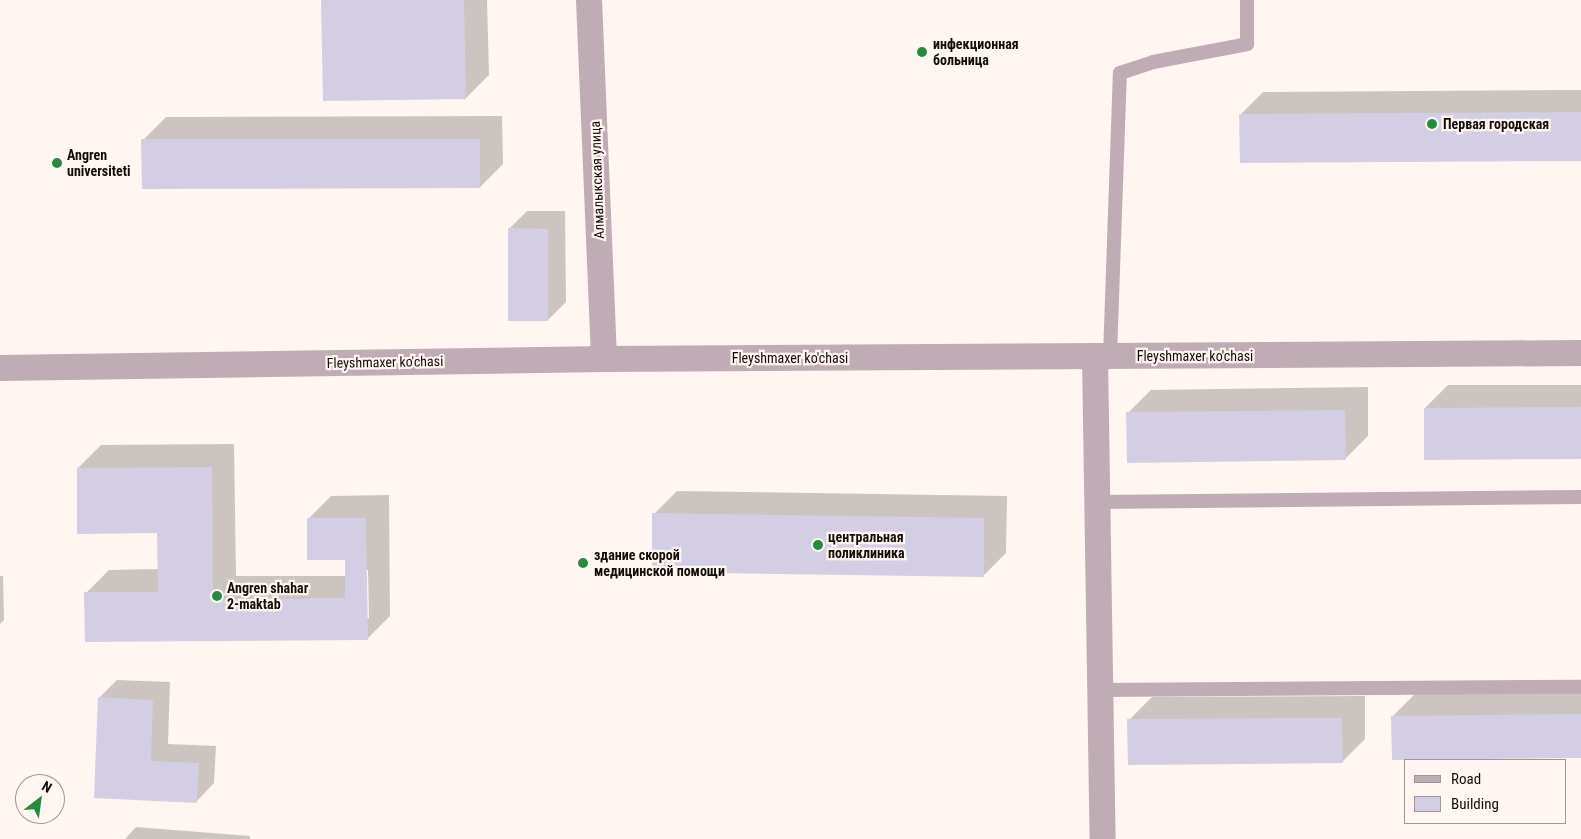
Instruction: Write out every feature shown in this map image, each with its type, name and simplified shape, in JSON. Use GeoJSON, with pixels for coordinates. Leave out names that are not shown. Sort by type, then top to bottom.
{"type":"FeatureCollection","features":[{"type":"Feature","properties":{"kind":"street","name":"Алмалыкская улица"},"geometry":{"type":"LineString","coordinates":[[589,0],[604,360]]}},
{"type":"Feature","properties":{"kind":"street","name":"Fleyshmaxer ko'chasi"},"geometry":{"type":"LineString","coordinates":[[0,368],[604,360],[1581,353]]}},
{"type":"Feature","properties":{"kind":"street"},"geometry":{"type":"LineString","coordinates":[[1102,356],[1097,502],[1103,839]]}},
{"type":"Feature","properties":{"kind":"lane"},"geometry":{"type":"LineString","coordinates":[[1102,356],[1120,72],[1153,62],[1247,44],[1247,0]]}},
{"type":"Feature","properties":{"kind":"lane"},"geometry":{"type":"LineString","coordinates":[[1097,502],[1581,498]]}},
{"type":"Feature","properties":{"kind":"lane"},"geometry":{"type":"LineString","coordinates":[[1100,690],[1581,687]]}},
{"type":"Feature","properties":{"kind":"building"},"geometry":{"type":"Polygon","coordinates":[[[321,0],[464,0],[466,99],[323,101],[321,0]]]}},
{"type":"Feature","properties":{"kind":"building"},"geometry":{"type":"Polygon","coordinates":[[[1581,112],[1581,161],[1240,163],[1239,114],[1581,112]]]}},
{"type":"Feature","properties":{"kind":"building"},"geometry":{"type":"Polygon","coordinates":[[[141,139],[480,139],[480,188],[142,189],[141,139]]]}},
{"type":"Feature","properties":{"kind":"building"},"geometry":{"type":"Polygon","coordinates":[[[508,228],[548,229],[548,321],[508,321],[508,228]]]}},
{"type":"Feature","properties":{"kind":"building"},"geometry":{"type":"Polygon","coordinates":[[[1581,407],[1581,459],[1424,460],[1424,408],[1581,407]]]}},
{"type":"Feature","properties":{"kind":"building"},"geometry":{"type":"Polygon","coordinates":[[[1345,410],[1346,460],[1127,463],[1126,412],[1345,410]]]}},
{"type":"Feature","properties":{"kind":"building"},"geometry":{"type":"Polygon","coordinates":[[[212,467],[213,599],[345,598],[345,560],[307,560],[307,518],[366,518],[368,640],[85,642],[84,592],[158,592],[157,533],[77,534],[77,468],[212,467]]]}},
{"type":"Feature","properties":{"kind":"building","name":"центральная поликлиника"},"geometry":{"type":"Polygon","coordinates":[[[652,513],[984,518],[984,577],[652,572],[652,513]]]}},
{"type":"Feature","properties":{"kind":"building"},"geometry":{"type":"Polygon","coordinates":[[[98,697],[153,700],[151,761],[199,763],[197,803],[94,798],[98,697]]]}},
{"type":"Feature","properties":{"kind":"building"},"geometry":{"type":"Polygon","coordinates":[[[1581,714],[1581,758],[1392,760],[1391,716],[1581,714]]]}},
{"type":"Feature","properties":{"kind":"building"},"geometry":{"type":"Polygon","coordinates":[[[1342,718],[1343,763],[1128,765],[1127,719],[1342,718]]]}},
{"type":"Feature","properties":{"kind":"place","name":"инфекционная больница"},"geometry":{"type":"Point","coordinates":[922,52]}},
{"type":"Feature","properties":{"kind":"place","name":"Первая городская"},"geometry":{"type":"Point","coordinates":[1432,124]}},
{"type":"Feature","properties":{"kind":"place","name":"Angren universiteti"},"geometry":{"type":"Point","coordinates":[57,163]}},
{"type":"Feature","properties":{"kind":"place","name":"центральная поликлиника"},"geometry":{"type":"Point","coordinates":[818,545]}},
{"type":"Feature","properties":{"kind":"place","name":"здание скорой медицинской помощи"},"geometry":{"type":"Point","coordinates":[583,563]}},
{"type":"Feature","properties":{"kind":"place","name":"Angren shahar 2-maktab"},"geometry":{"type":"Point","coordinates":[217,596]}}]}
